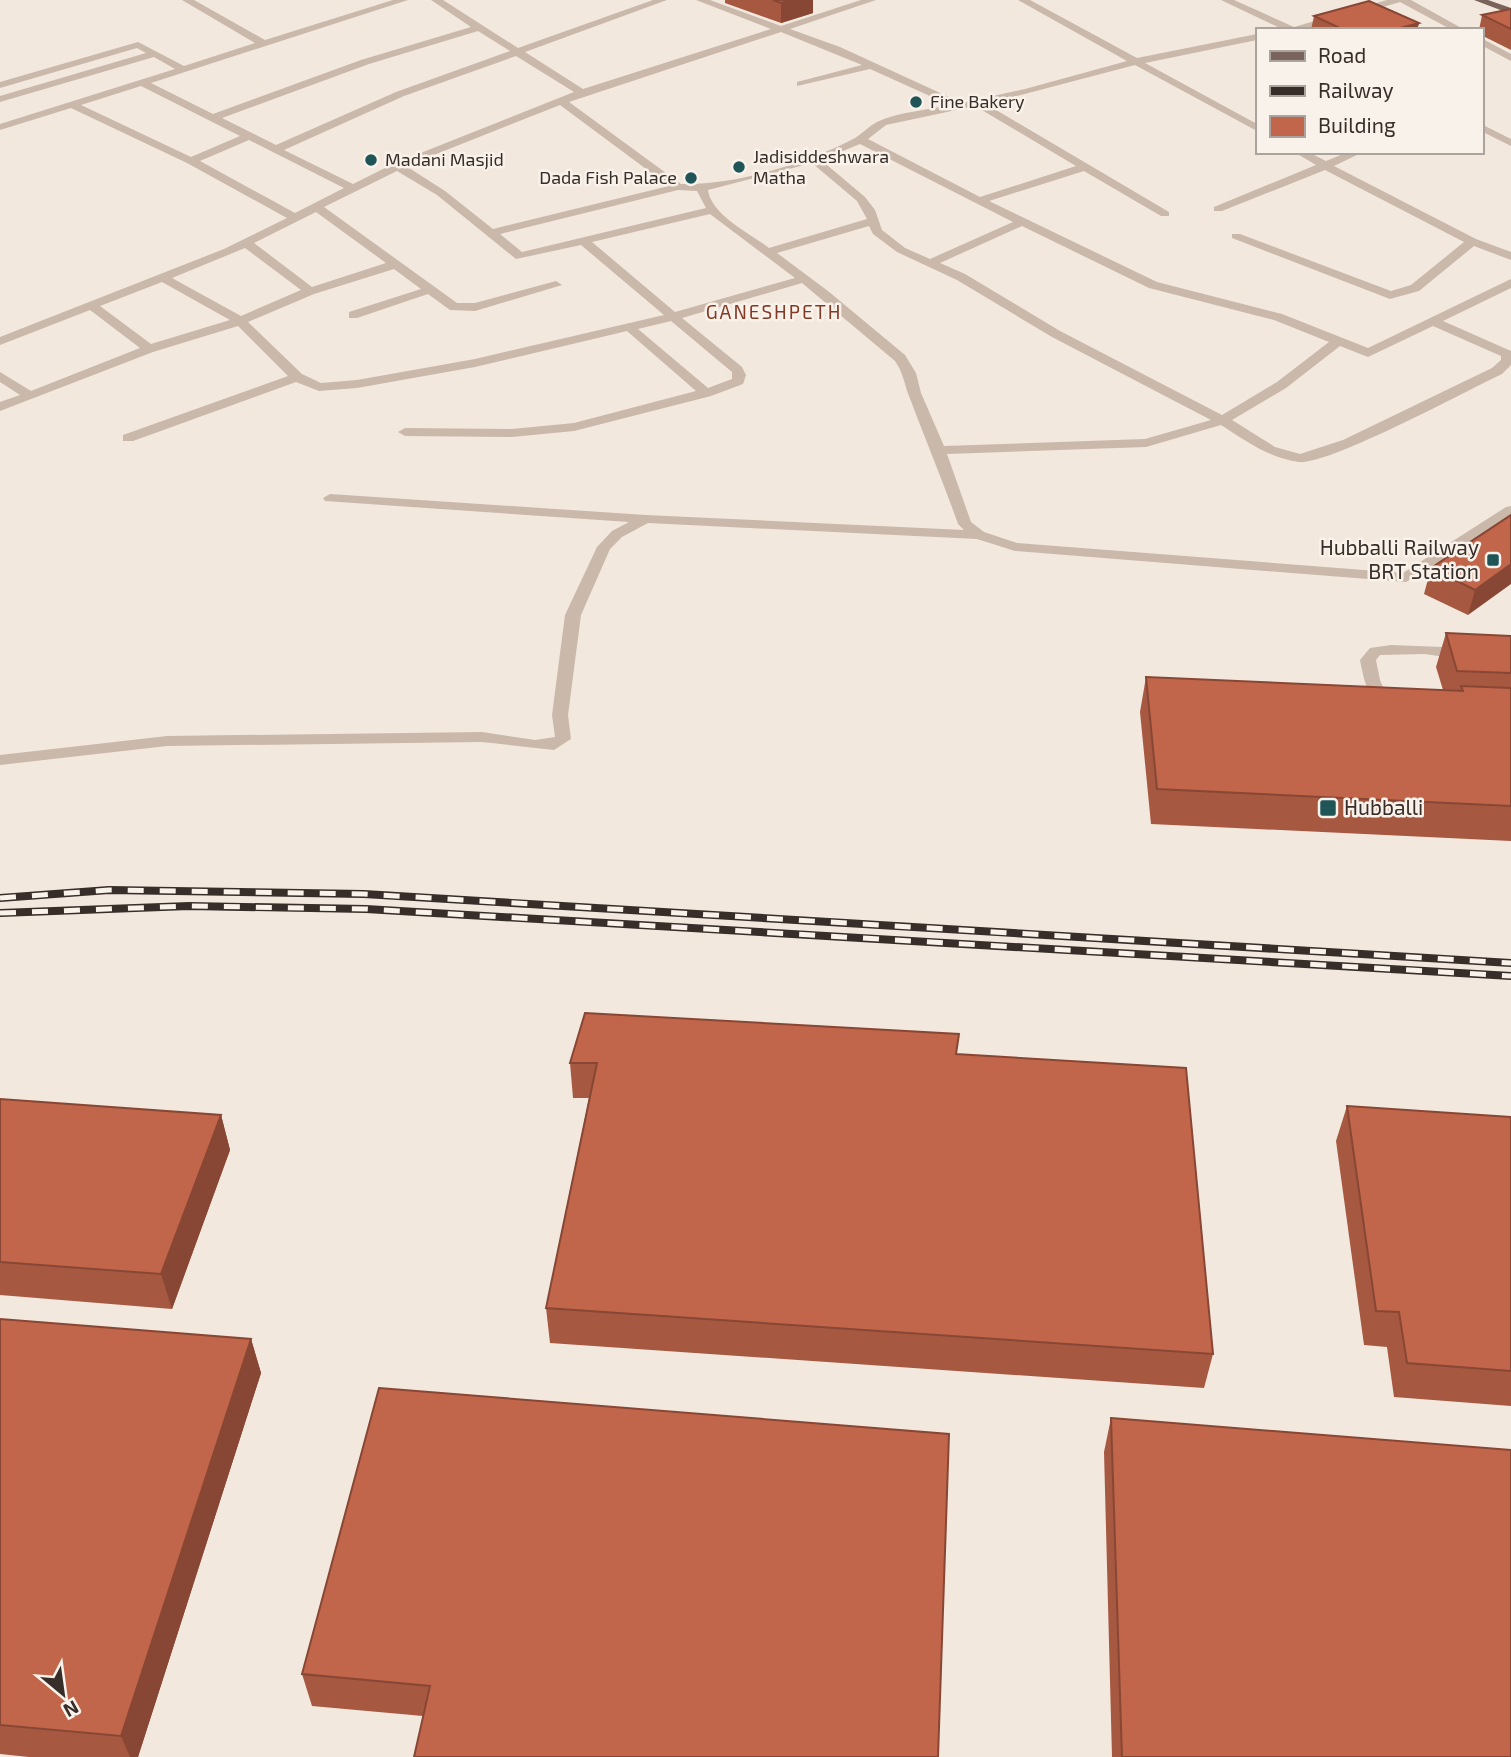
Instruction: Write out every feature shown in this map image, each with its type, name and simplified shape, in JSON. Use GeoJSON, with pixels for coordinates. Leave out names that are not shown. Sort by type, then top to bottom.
{"type":"FeatureCollection","features":[{"type":"Feature","properties":{"kind":"main road"},"geometry":{"type":"LineString","coordinates":[[1479,0],[1511,11]]}},
{"type":"Feature","properties":{"kind":"street"},"geometry":{"type":"LineString","coordinates":[[187,0],[262,43]]}},
{"type":"Feature","properties":{"kind":"street"},"geometry":{"type":"LineString","coordinates":[[358,0],[372,9]]}},
{"type":"Feature","properties":{"kind":"street"},"geometry":{"type":"LineString","coordinates":[[0,127],[403,0]]}},
{"type":"Feature","properties":{"kind":"street"},"geometry":{"type":"LineString","coordinates":[[436,0],[582,93]]}},
{"type":"Feature","properties":{"kind":"street"},"geometry":{"type":"LineString","coordinates":[[629,0],[643,6]]}},
{"type":"Feature","properties":{"kind":"street"},"geometry":{"type":"LineString","coordinates":[[277,149],[400,94],[662,0]]}},
{"type":"Feature","properties":{"kind":"street"},"geometry":{"type":"LineString","coordinates":[[701,0],[872,65],[958,105]]}},
{"type":"Feature","properties":{"kind":"street"},"geometry":{"type":"LineString","coordinates":[[0,341],[246,243],[350,187],[397,166],[582,93],[871,0]]}},
{"type":"Feature","properties":{"kind":"street"},"geometry":{"type":"LineString","coordinates":[[1023,0],[1139,61],[1256,127]]}},
{"type":"Feature","properties":{"kind":"street"},"geometry":{"type":"LineString","coordinates":[[1226,0],[1289,28]]}},
{"type":"Feature","properties":{"kind":"street"},"geometry":{"type":"LineString","coordinates":[[1300,28],[1397,0]]}},
{"type":"Feature","properties":{"kind":"street"},"geometry":{"type":"LineString","coordinates":[[1404,0],[1456,28]]}},
{"type":"Feature","properties":{"kind":"street"},"geometry":{"type":"LineString","coordinates":[[215,117],[365,62],[480,27]]}},
{"type":"Feature","properties":{"kind":"street"},"geometry":{"type":"LineString","coordinates":[[491,233],[678,187],[702,188],[813,159],[861,140],[867,131],[883,122],[1027,92],[1139,61],[1256,37]]}},
{"type":"Feature","properties":{"kind":"street"},"geometry":{"type":"LineString","coordinates":[[1483,42],[1511,58]]}},
{"type":"Feature","properties":{"kind":"street"},"geometry":{"type":"LineString","coordinates":[[0,85],[134,46],[181,68]]}},
{"type":"Feature","properties":{"kind":"street"},"geometry":{"type":"LineString","coordinates":[[0,99],[155,54]]}},
{"type":"Feature","properties":{"kind":"street"},"geometry":{"type":"LineString","coordinates":[[801,84],[872,65]]}},
{"type":"Feature","properties":{"kind":"street"},"geometry":{"type":"LineString","coordinates":[[140,81],[350,187]]}},
{"type":"Feature","properties":{"kind":"street"},"geometry":{"type":"LineString","coordinates":[[562,102],[678,187]]}},
{"type":"Feature","properties":{"kind":"street"},"geometry":{"type":"LineString","coordinates":[[975,102],[1164,214]]}},
{"type":"Feature","properties":{"kind":"street"},"geometry":{"type":"LineString","coordinates":[[71,104],[191,161],[294,217]]}},
{"type":"Feature","properties":{"kind":"street"},"geometry":{"type":"LineString","coordinates":[[1483,128],[1511,143]]}},
{"type":"Feature","properties":{"kind":"street"},"geometry":{"type":"LineString","coordinates":[[191,161],[249,136]]}},
{"type":"Feature","properties":{"kind":"street"},"geometry":{"type":"LineString","coordinates":[[861,140],[978,201],[1153,285],[1278,317],[1368,353],[1511,283]]}},
{"type":"Feature","properties":{"kind":"street"},"geometry":{"type":"LineString","coordinates":[[1303,154],[1472,241],[1511,256]]}},
{"type":"Feature","properties":{"kind":"street"},"geometry":{"type":"LineString","coordinates":[[1217,209],[1352,154]]}},
{"type":"Feature","properties":{"kind":"street"},"geometry":{"type":"LineString","coordinates":[[813,159],[861,199],[877,232],[901,250],[961,277],[1158,389],[1222,420],[1270,450],[1301,458],[1348,443],[1497,371],[1509,361],[1507,354],[1492,344],[1432,321]]}},
{"type":"Feature","properties":{"kind":"street"},"geometry":{"type":"LineString","coordinates":[[397,166],[441,193],[520,256],[712,210]]}},
{"type":"Feature","properties":{"kind":"street"},"geometry":{"type":"LineString","coordinates":[[978,201],[1084,167]]}},
{"type":"Feature","properties":{"kind":"street"},"geometry":{"type":"LineString","coordinates":[[702,188],[712,210],[804,279],[900,358],[910,373],[914,393],[939,450],[965,524],[979,535]]}},
{"type":"Feature","properties":{"kind":"street"},"geometry":{"type":"LineString","coordinates":[[315,206],[445,302],[462,309],[556,285]]}},
{"type":"Feature","properties":{"kind":"street"},"geometry":{"type":"LineString","coordinates":[[768,252],[873,221]]}},
{"type":"Feature","properties":{"kind":"street"},"geometry":{"type":"LineString","coordinates":[[930,263],[1022,222]]}},
{"type":"Feature","properties":{"kind":"street"},"geometry":{"type":"LineString","coordinates":[[1236,236],[1390,295],[1415,288],[1472,241]]}},
{"type":"Feature","properties":{"kind":"street"},"geometry":{"type":"LineString","coordinates":[[405,432],[512,433],[574,427],[706,393],[738,381],[740,375],[583,241]]}},
{"type":"Feature","properties":{"kind":"street"},"geometry":{"type":"LineString","coordinates":[[246,243],[310,291]]}},
{"type":"Feature","properties":{"kind":"street"},"geometry":{"type":"LineString","coordinates":[[0,407],[149,349],[240,321],[310,291],[396,264]]}},
{"type":"Feature","properties":{"kind":"street"},"geometry":{"type":"LineString","coordinates":[[162,277],[240,321],[297,377],[319,387],[356,384],[475,363],[671,317],[804,279]]}},
{"type":"Feature","properties":{"kind":"street"},"geometry":{"type":"LineString","coordinates":[[353,314],[429,290]]}},
{"type":"Feature","properties":{"kind":"street"},"geometry":{"type":"LineString","coordinates":[[90,304],[149,349]]}},
{"type":"Feature","properties":{"kind":"street"},"geometry":{"type":"LineString","coordinates":[[628,327],[706,393]]}},
{"type":"Feature","properties":{"kind":"street"},"geometry":{"type":"LineString","coordinates":[[939,450],[1146,443],[1222,420],[1306,369],[1338,341]]}},
{"type":"Feature","properties":{"kind":"street"},"geometry":{"type":"LineString","coordinates":[[0,376],[30,396]]}},
{"type":"Feature","properties":{"kind":"street"},"geometry":{"type":"LineString","coordinates":[[128,438],[297,377]]}},
{"type":"Feature","properties":{"kind":"street"},"geometry":{"type":"LineString","coordinates":[[330,498],[646,519],[979,535],[1015,547],[1406,578],[1511,510]]}},
{"type":"Feature","properties":{"kind":"street"},"geometry":{"type":"LineString","coordinates":[[0,760],[167,741],[482,737],[535,745],[555,745],[563,739],[559,730],[560,715],[573,615],[604,547],[617,534],[646,519]]}},
{"type":"Feature","properties":{"kind":"street"},"geometry":{"type":"LineString","coordinates":[[1409,712],[1382,702],[1372,680],[1368,660],[1375,651],[1433,652],[1511,662]]}},
{"type":"Feature","properties":{"kind":"building"},"geometry":{"type":"Polygon","coordinates":[[[1369,1],[1419,23],[1400,28],[1340,28],[1314,16],[1369,1]]]}},
{"type":"Feature","properties":{"kind":"building"},"geometry":{"type":"Polygon","coordinates":[[[1511,9],[1511,29],[1482,15],[1511,9]]]}},
{"type":"Feature","properties":{"kind":"building"},"geometry":{"type":"Polygon","coordinates":[[[1511,515],[1511,564],[1475,590],[1431,568],[1511,515]]]}},
{"type":"Feature","properties":{"kind":"building"},"geometry":{"type":"Polygon","coordinates":[[[1446,633],[1511,636],[1511,673],[1457,671],[1446,633]]]}},
{"type":"Feature","properties":{"kind":"building"},"geometry":{"type":"Polygon","coordinates":[[[1146,677],[1463,691],[1461,686],[1511,688],[1511,806],[1157,789],[1146,677]]]}},
{"type":"Feature","properties":{"kind":"building"},"geometry":{"type":"Polygon","coordinates":[[[585,1013],[959,1034],[956,1054],[1186,1068],[1213,1354],[546,1308],[597,1063],[570,1063],[585,1013]]]}},
{"type":"Feature","properties":{"kind":"building"},"geometry":{"type":"Polygon","coordinates":[[[0,1099],[221,1115],[161,1274],[0,1262],[0,1099]]]}},
{"type":"Feature","properties":{"kind":"building"},"geometry":{"type":"Polygon","coordinates":[[[1347,1106],[1511,1117],[1511,1371],[1407,1363],[1399,1312],[1376,1311],[1347,1106]]]}},
{"type":"Feature","properties":{"kind":"building"},"geometry":{"type":"Polygon","coordinates":[[[0,1319],[251,1339],[121,1736],[0,1725],[0,1319]]]}},
{"type":"Feature","properties":{"kind":"building"},"geometry":{"type":"Polygon","coordinates":[[[379,1388],[949,1434],[938,1757],[414,1757],[430,1686],[302,1674],[379,1388]]]}},
{"type":"Feature","properties":{"kind":"building"},"geometry":{"type":"Polygon","coordinates":[[[1111,1418],[1511,1450],[1511,1757],[1122,1757],[1111,1418]]]}},
{"type":"Feature","properties":{"kind":"railway"},"geometry":{"type":"LineString","coordinates":[[0,898],[109,890],[364,894],[1511,963]]}},
{"type":"Feature","properties":{"kind":"railway"},"geometry":{"type":"LineString","coordinates":[[0,913],[189,906],[366,909],[1511,976]]}},
{"type":"Feature","properties":{"kind":"place","name":"Fine Bakery"},"geometry":{"type":"Point","coordinates":[916,102]}},
{"type":"Feature","properties":{"kind":"place","name":"Madani Masjid"},"geometry":{"type":"Point","coordinates":[371,160]}},
{"type":"Feature","properties":{"kind":"place","name":"Jadisiddeshwara Matha"},"geometry":{"type":"Point","coordinates":[739,167]}},
{"type":"Feature","properties":{"kind":"place","name":"Dada Fish Palace"},"geometry":{"type":"Point","coordinates":[691,178]}},
{"type":"Feature","properties":{"kind":"place","name":"Hubballi Railway BRT Station"},"geometry":{"type":"Point","coordinates":[1493,560]}},
{"type":"Feature","properties":{"kind":"place","name":"Hubballi"},"geometry":{"type":"Point","coordinates":[1328,808]}},
{"type":"Feature","properties":{"kind":"district","name":"GANESHPETH"},"geometry":{"type":"Point","coordinates":[774,312]}}]}
